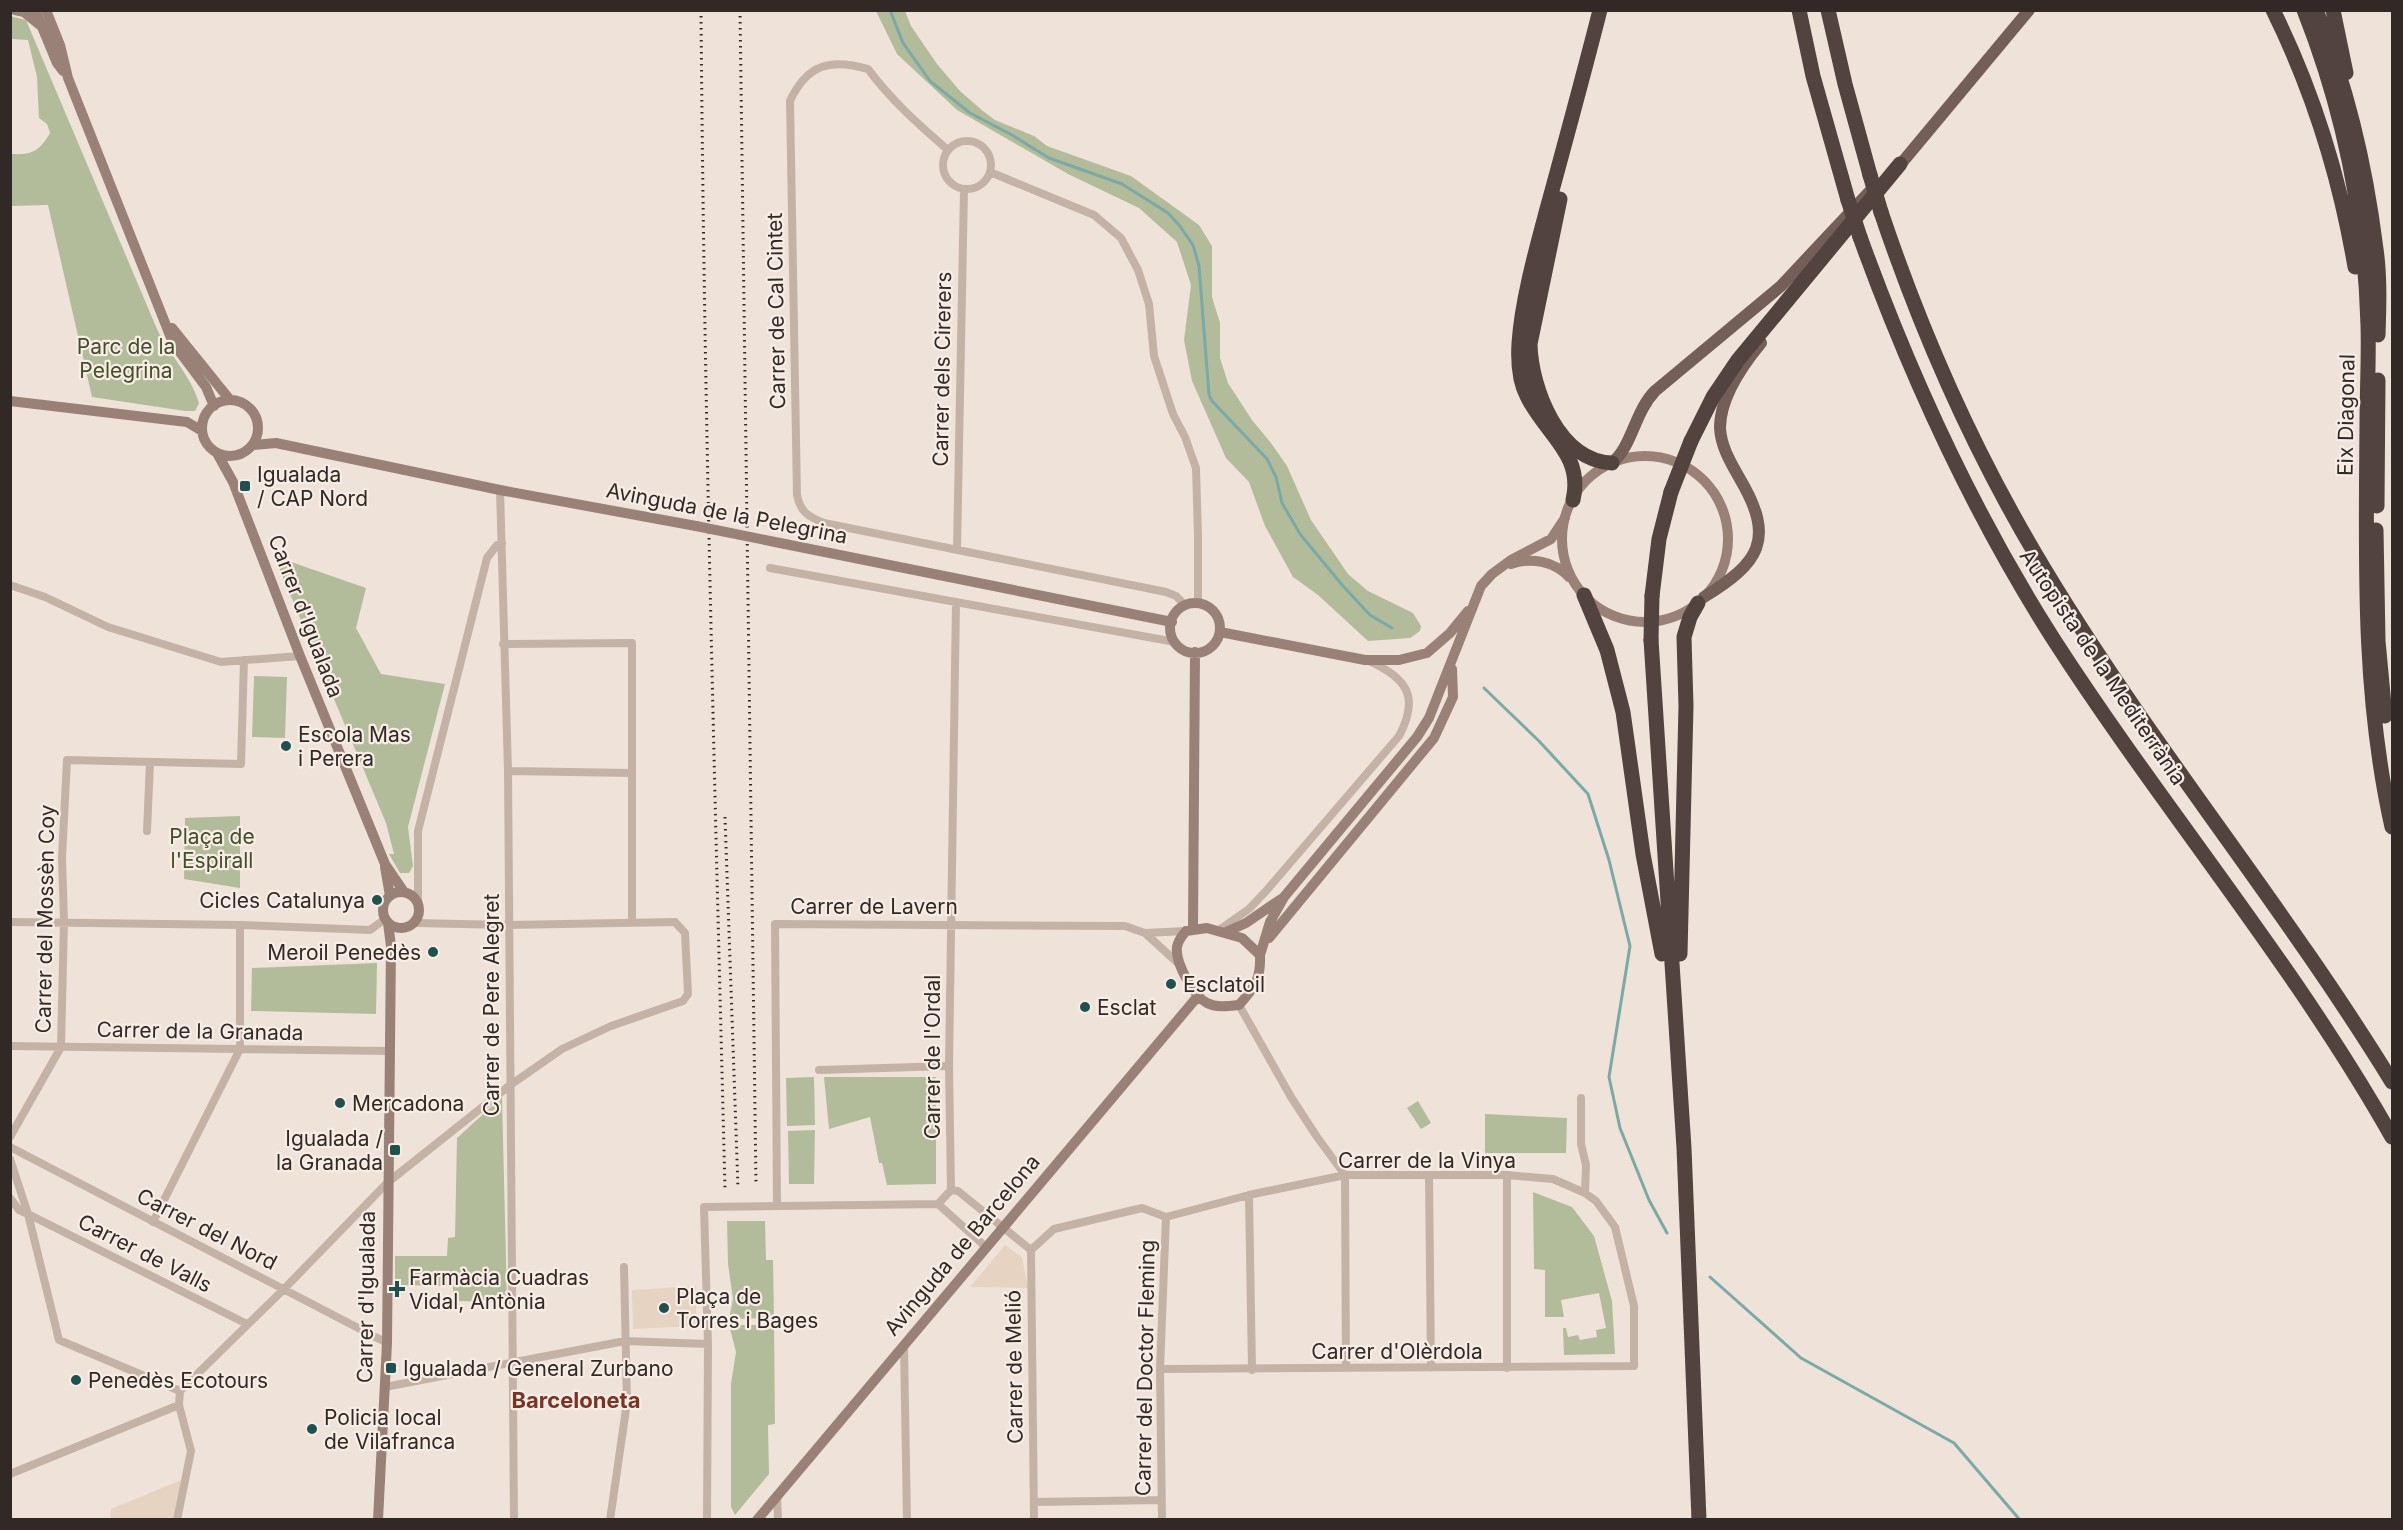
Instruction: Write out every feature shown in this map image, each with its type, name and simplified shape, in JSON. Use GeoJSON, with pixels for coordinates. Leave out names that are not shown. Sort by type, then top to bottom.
{"type":"FeatureCollection","features":[{"type":"Feature","properties":{"kind":"highway"},"geometry":{"type":"LineString","coordinates":[[1573,500],[1575,471],[1567,454],[1542,423],[1526,395],[1521,383],[1519,343],[1533,262],[1600,10]]}},
{"type":"Feature","properties":{"kind":"highway"},"geometry":{"type":"LineString","coordinates":[[1608,10],[1572,141],[1530,344],[1531,366],[1535,383],[1556,425],[1582,455],[1600,463],[1611,463]]}},
{"type":"Feature","properties":{"kind":"highway","name":"Autopista de la Mediterrània"},"geometry":{"type":"LineString","coordinates":[[1799,10],[1813,76],[1860,237],[1890,320],[1931,415],[1977,507],[2022,587],[2089,692],[2318,1017],[2392,1137]]}},
{"type":"Feature","properties":{"kind":"highway","name":"Autopista de la Mediterrània"},"geometry":{"type":"LineString","coordinates":[[1828,10],[1845,84],[1881,212],[1911,296],[1986,464],[2034,553],[2112,674],[2310,954],[2392,1082]]}},
{"type":"Feature","properties":{"kind":"highway"},"geometry":{"type":"LineString","coordinates":[[2273,10],[2307,88],[2329,153],[2348,227],[2362,308],[2368,325]]}},
{"type":"Feature","properties":{"kind":"highway","name":"Eix Diagonal"},"geometry":{"type":"LineString","coordinates":[[2304,10],[2336,103],[2360,216],[2368,325],[2366,554],[2368,660],[2380,758],[2392,826]]}},
{"type":"Feature","properties":{"kind":"highway","name":"Eix Diagonal"},"geometry":{"type":"LineString","coordinates":[[2316,10],[2347,105],[2368,197],[2376,251],[2378,641],[2392,776]]}},
{"type":"Feature","properties":{"kind":"highway"},"geometry":{"type":"LineString","coordinates":[[2333,10],[2350,91],[2347,105]]}},
{"type":"Feature","properties":{"kind":"highway"},"geometry":{"type":"LineString","coordinates":[[1699,1520],[1690,1276],[1651,640],[1652,596],[1659,539],[1671,492],[1691,441],[1713,397],[1738,360],[1900,164]]}},
{"type":"Feature","properties":{"kind":"highway"},"geometry":{"type":"LineString","coordinates":[[1581,591],[1607,651],[1623,712],[1643,854],[1659,934],[1678,1062]]}},
{"type":"Feature","properties":{"kind":"highway"},"geometry":{"type":"LineString","coordinates":[[1678,1062],[1686,728],[1684,637],[1690,617],[1701,600]]}},
{"type":"Feature","properties":{"kind":"main road"},"geometry":{"type":"LineString","coordinates":[[1701,600],[1729,582],[1745,567],[1755,551],[1760,533],[1756,509],[1727,455],[1721,436],[1722,410],[1730,391],[1756,349],[1867,215],[1900,164],[2029,10]]}},
{"type":"Feature","properties":{"kind":"main road"},"geometry":{"type":"LineString","coordinates":[[1611,463],[1621,453],[1642,407],[1655,391],[1781,286],[1858,202],[1900,164]]}},
{"type":"Feature","properties":{"kind":"street"},"geometry":{"type":"LineString","coordinates":[[15,10],[24,12],[42,28]]}},
{"type":"Feature","properties":{"kind":"street"},"geometry":{"type":"LineString","coordinates":[[35,10],[57,63],[68,78]]}},
{"type":"Feature","properties":{"kind":"street"},"geometry":{"type":"LineString","coordinates":[[46,12],[60,45],[68,78],[173,343],[206,387],[214,405]]}},
{"type":"Feature","properties":{"kind":"street","name":"Carrer de Cal Cintet"},"geometry":{"type":"LineString","coordinates":[[808,516],[799,506],[797,495],[790,101],[800,82],[815,70],[842,63],[868,69],[880,86],[914,122],[948,150]]}},
{"type":"Feature","properties":{"kind":"street"},"geometry":{"type":"LineString","coordinates":[[976,142],[989,155],[990,172],[984,183],[964,190],[955,187],[946,179],[942,165],[948,150],[956,143],[976,142]]}},
{"type":"Feature","properties":{"kind":"street"},"geometry":{"type":"LineString","coordinates":[[990,172],[1094,215],[1121,238],[1138,270],[1149,304],[1154,356],[1173,414],[1185,437],[1196,468],[1197,603]]}},
{"type":"Feature","properties":{"kind":"street","name":"Carrer dels Cirerers"},"geometry":{"type":"LineString","coordinates":[[957,549],[964,190]]}},
{"type":"Feature","properties":{"kind":"street"},"geometry":{"type":"LineString","coordinates":[[164,316],[180,340],[230,400],[214,405],[205,415],[187,422]]}},
{"type":"Feature","properties":{"kind":"street","name":"Avinguda de la Pelegrina"},"geometry":{"type":"LineString","coordinates":[[230,400],[239,401],[254,412],[258,429],[276,443]]}},
{"type":"Feature","properties":{"kind":"street"},"geometry":{"type":"LineString","coordinates":[[10,401],[187,422],[202,431],[210,447],[217,453],[233,456]]}},
{"type":"Feature","properties":{"kind":"street"},"geometry":{"type":"LineString","coordinates":[[202,431],[205,415]]}},
{"type":"Feature","properties":{"kind":"street"},"geometry":{"type":"LineString","coordinates":[[253,445],[258,429]]}},
{"type":"Feature","properties":{"kind":"street","name":"Avinguda de la Pelegrina"},"geometry":{"type":"LineString","coordinates":[[233,456],[253,445],[276,443],[500,490],[696,526],[1172,622]]}},
{"type":"Feature","properties":{"kind":"street","name":"Carrer d'Igualada"},"geometry":{"type":"LineString","coordinates":[[217,453],[233,482],[300,656],[385,864],[405,892]]}},
{"type":"Feature","properties":{"kind":"street","name":"Carrer d'Igualada"},"geometry":{"type":"LineString","coordinates":[[233,456],[233,482]]}},
{"type":"Feature","properties":{"kind":"street"},"geometry":{"type":"LineString","coordinates":[[1261,952],[1248,942],[1223,931],[1190,930],[1179,938],[1176,948],[1181,966],[1198,996],[1217,1006],[1239,1005],[1255,986],[1261,971],[1261,952],[1270,922],[1284,897],[1417,737],[1429,718],[1481,586],[1500,568],[1511,560],[1551,539],[1565,518],[1573,500],[1590,477],[1611,463],[1639,456],[1673,461],[1689,468],[1714,492],[1723,508],[1727,525],[1726,560],[1720,576],[1701,600],[1677,615],[1663,620],[1640,621],[1618,617],[1604,611],[1564,572],[1550,563],[1517,562],[1500,568]]}},
{"type":"Feature","properties":{"kind":"street","name":"Carrer de Pere Alegret"},"geometry":{"type":"LineString","coordinates":[[500,490],[508,771],[514,1520]]}},
{"type":"Feature","properties":{"kind":"street","name":"Avinguda de la Pelegrina"},"geometry":{"type":"LineString","coordinates":[[808,516],[834,525],[1166,592],[1176,596],[1185,605]]}},
{"type":"Feature","properties":{"kind":"street"},"geometry":{"type":"LineString","coordinates":[[1565,518],[1563,538],[1565,558],[1571,576],[1581,591]]}},
{"type":"Feature","properties":{"kind":"street"},"geometry":{"type":"LineString","coordinates":[[387,921],[399,929],[410,927],[419,916],[417,831],[487,558],[497,545],[502,543]]}},
{"type":"Feature","properties":{"kind":"street"},"geometry":{"type":"LineString","coordinates":[[770,568],[1175,642]]}},
{"type":"Feature","properties":{"kind":"street"},"geometry":{"type":"LineString","coordinates":[[10,585],[45,597],[108,627],[221,662],[300,656]]}},
{"type":"Feature","properties":{"kind":"street","name":"Carrer de l'Ordal"},"geometry":{"type":"LineString","coordinates":[[951,1190],[949,1066],[956,602]]}},
{"type":"Feature","properties":{"kind":"street"},"geometry":{"type":"LineString","coordinates":[[1197,603],[1204,604],[1215,613],[1220,632],[1214,644],[1208,649],[1195,652],[1181,648],[1175,642],[1171,629],[1174,615],[1185,605],[1197,603]]}},
{"type":"Feature","properties":{"kind":"street"},"geometry":{"type":"LineString","coordinates":[[1220,632],[1365,660],[1399,660],[1427,653],[1450,633],[1474,604]]}},
{"type":"Feature","properties":{"kind":"street"},"geometry":{"type":"LineString","coordinates":[[503,644],[632,643],[632,922]]}},
{"type":"Feature","properties":{"kind":"street"},"geometry":{"type":"LineString","coordinates":[[1190,930],[1195,652]]}},
{"type":"Feature","properties":{"kind":"street"},"geometry":{"type":"LineString","coordinates":[[147,831],[150,762],[241,764],[244,660]]}},
{"type":"Feature","properties":{"kind":"street"},"geometry":{"type":"LineString","coordinates":[[1223,931],[1266,891],[1399,736],[1410,708],[1402,682],[1389,671],[1365,660]]}},
{"type":"Feature","properties":{"kind":"street"},"geometry":{"type":"LineString","coordinates":[[1261,952],[1282,920],[1434,738],[1453,697],[1451,666]]}},
{"type":"Feature","properties":{"kind":"street","name":"Carrer del Mossèn Coy"},"geometry":{"type":"LineString","coordinates":[[10,1137],[61,1047],[64,921],[62,858],[67,760],[150,762]]}},
{"type":"Feature","properties":{"kind":"street"},"geometry":{"type":"LineString","coordinates":[[508,771],[632,773]]}},
{"type":"Feature","properties":{"kind":"street","name":"Carrer d'Igualada"},"geometry":{"type":"LineString","coordinates":[[385,864],[390,896]]}},
{"type":"Feature","properties":{"kind":"street"},"geometry":{"type":"LineString","coordinates":[[389,1051],[390,946],[383,907],[390,896],[405,892],[418,875]]}},
{"type":"Feature","properties":{"kind":"street"},"geometry":{"type":"LineString","coordinates":[[405,892],[415,897],[418,903]]}},
{"type":"Feature","properties":{"kind":"street"},"geometry":{"type":"LineString","coordinates":[[1223,931],[1253,918],[1284,897]]}},
{"type":"Feature","properties":{"kind":"street"},"geometry":{"type":"LineString","coordinates":[[10,922],[64,921],[370,930],[387,921]]}},
{"type":"Feature","properties":{"kind":"street"},"geometry":{"type":"LineString","coordinates":[[177,1520],[191,1451],[179,1405],[180,1391],[387,1183],[509,1086],[562,1049],[611,1026],[683,1001],[688,994],[685,933],[675,922],[508,925],[415,923]]}},
{"type":"Feature","properties":{"kind":"street","name":"Carrer de Lavern"},"geometry":{"type":"LineString","coordinates":[[777,1205],[775,924],[1125,926],[1145,933],[1190,930]]}},
{"type":"Feature","properties":{"kind":"street"},"geometry":{"type":"LineString","coordinates":[[153,1222],[240,1049],[240,925]]}},
{"type":"Feature","properties":{"kind":"street"},"geometry":{"type":"LineString","coordinates":[[390,946],[399,929]]}},
{"type":"Feature","properties":{"kind":"street","name":"Carrer de Lavern"},"geometry":{"type":"LineString","coordinates":[[1145,933],[1181,966]]}},
{"type":"Feature","properties":{"kind":"street","name":"Avinguda de Barcelona"},"geometry":{"type":"LineString","coordinates":[[757,1520],[1198,996]]}},
{"type":"Feature","properties":{"kind":"street"},"geometry":{"type":"LineString","coordinates":[[1239,1005],[1291,1097],[1345,1175],[1346,1368]]}},
{"type":"Feature","properties":{"kind":"street","name":"Carrer de la Granada"},"geometry":{"type":"LineString","coordinates":[[10,1046],[389,1051]]}},
{"type":"Feature","properties":{"kind":"street","name":"Carrer d'Igualada"},"geometry":{"type":"LineString","coordinates":[[378,1520],[387,1343],[389,1051]]}},
{"type":"Feature","properties":{"kind":"street"},"geometry":{"type":"LineString","coordinates":[[819,1070],[949,1066]]}},
{"type":"Feature","properties":{"kind":"street"},"geometry":{"type":"LineString","coordinates":[[1581,1098],[1581,1144],[1586,1165],[1585,1193]]}},
{"type":"Feature","properties":{"kind":"street","name":"Carrer del Nord"},"geometry":{"type":"LineString","coordinates":[[10,1147],[387,1343]]}},
{"type":"Feature","properties":{"kind":"street"},"geometry":{"type":"LineString","coordinates":[[10,1159],[28,1214],[59,1340],[180,1391]]}},
{"type":"Feature","properties":{"kind":"street","name":"Carrer de la Vinya"},"geometry":{"type":"LineString","coordinates":[[1166,1217],[1249,1195],[1345,1175],[1507,1175],[1553,1179],[1585,1193]]}},
{"type":"Feature","properties":{"kind":"street"},"geometry":{"type":"LineString","coordinates":[[1507,1175],[1507,1368]]}},
{"type":"Feature","properties":{"kind":"street"},"geometry":{"type":"LineString","coordinates":[[1429,1176],[1431,1368]]}},
{"type":"Feature","properties":{"kind":"street"},"geometry":{"type":"LineString","coordinates":[[938,1204],[951,1190],[958,1191],[1031,1250],[1054,1229],[1142,1208],[1166,1217]]}},
{"type":"Feature","properties":{"kind":"street","name":"Carrer d'Olèrdola"},"geometry":{"type":"LineString","coordinates":[[1160,1369],[1634,1366],[1635,1306],[1615,1227],[1596,1201],[1585,1193]]}},
{"type":"Feature","properties":{"kind":"street"},"geometry":{"type":"LineString","coordinates":[[1249,1195],[1252,1370]]}},
{"type":"Feature","properties":{"kind":"street","name":"Carrer de Valls"},"geometry":{"type":"LineString","coordinates":[[10,1198],[19,1210],[246,1324]]}},
{"type":"Feature","properties":{"kind":"street"},"geometry":{"type":"LineString","coordinates":[[708,1520],[708,1344],[704,1207],[938,1204],[986,1247]]}},
{"type":"Feature","properties":{"kind":"street","name":"Carrer del Doctor Fleming"},"geometry":{"type":"LineString","coordinates":[[1162,1520],[1160,1369],[1166,1217]]}},
{"type":"Feature","properties":{"kind":"street","name":"Carrer de Melió"},"geometry":{"type":"LineString","coordinates":[[1031,1250],[1034,1520]]}},
{"type":"Feature","properties":{"kind":"street"},"geometry":{"type":"LineString","coordinates":[[610,1520],[627,1402],[624,1267]]}},
{"type":"Feature","properties":{"kind":"street"},"geometry":{"type":"LineString","coordinates":[[385,1387],[625,1341],[708,1344]]}},
{"type":"Feature","properties":{"kind":"street"},"geometry":{"type":"LineString","coordinates":[[904,1343],[907,1520]]}},
{"type":"Feature","properties":{"kind":"street"},"geometry":{"type":"LineString","coordinates":[[10,1473],[179,1405]]}},
{"type":"Feature","properties":{"kind":"street"},"geometry":{"type":"LineString","coordinates":[[777,1496],[778,1520]]}},
{"type":"Feature","properties":{"kind":"street"},"geometry":{"type":"LineString","coordinates":[[1034,1502],[1161,1500]]}},
{"type":"Feature","properties":{"kind":"green space"},"geometry":{"type":"Polygon","coordinates":[[[876,11],[905,11],[911,26],[937,64],[960,91],[995,120],[1034,136],[1047,146],[1131,176],[1199,225],[1212,246],[1212,297],[1220,323],[1220,358],[1228,383],[1252,420],[1287,466],[1311,520],[1348,574],[1368,591],[1413,613],[1421,626],[1420,631],[1410,638],[1368,641],[1318,595],[1293,577],[1265,526],[1249,482],[1226,458],[1192,381],[1184,340],[1191,285],[1177,242],[1139,208],[1068,174],[957,110],[897,54],[876,11]]]}},
{"type":"Feature","properties":{"kind":"green space","name":"Parc de la Pelegrina"},"geometry":{"type":"Polygon","coordinates":[[[10,16],[26,20],[157,329],[195,393],[199,403],[195,411],[92,397],[48,205],[11,206],[11,154],[34,151],[50,133],[47,124],[39,118],[37,77],[28,40],[11,39],[10,16]]]}},
{"type":"Feature","properties":{"kind":"green space"},"geometry":{"type":"Polygon","coordinates":[[[274,556],[366,588],[356,628],[381,674],[445,684],[408,827],[413,866],[409,873],[400,873],[389,854],[394,854],[386,823],[274,556]]]}},
{"type":"Feature","properties":{"kind":"green space"},"geometry":{"type":"Polygon","coordinates":[[[254,676],[287,677],[285,738],[252,737],[254,676]]]}},
{"type":"Feature","properties":{"kind":"green space","name":"Plaça de l'Espirall"},"geometry":{"type":"Polygon","coordinates":[[[240,816],[240,888],[184,879],[185,818],[240,816]]]}},
{"type":"Feature","properties":{"kind":"green space"},"geometry":{"type":"Polygon","coordinates":[[[377,963],[376,1014],[251,1011],[252,968],[377,963]]]}},
{"type":"Feature","properties":{"kind":"green space"},"geometry":{"type":"Polygon","coordinates":[[[814,1077],[815,1125],[787,1126],[786,1078],[814,1077]]]}},
{"type":"Feature","properties":{"kind":"green space"},"geometry":{"type":"Polygon","coordinates":[[[824,1077],[936,1077],[936,1184],[887,1185],[882,1163],[879,1163],[870,1117],[829,1129],[824,1077]]]}},
{"type":"Feature","properties":{"kind":"green space"},"geometry":{"type":"Polygon","coordinates":[[[502,1097],[507,1302],[453,1301],[453,1286],[395,1285],[395,1256],[447,1256],[448,1238],[455,1237],[457,1138],[502,1097]]]}},
{"type":"Feature","properties":{"kind":"green space"},"geometry":{"type":"Polygon","coordinates":[[[1418,1101],[1431,1123],[1421,1129],[1407,1108],[1418,1101]]]}},
{"type":"Feature","properties":{"kind":"green space"},"geometry":{"type":"Polygon","coordinates":[[[1485,1114],[1567,1118],[1566,1153],[1485,1153],[1485,1114]]]}},
{"type":"Feature","properties":{"kind":"green space"},"geometry":{"type":"Polygon","coordinates":[[[815,1130],[814,1184],[789,1184],[788,1131],[815,1130]]]}},
{"type":"Feature","properties":{"kind":"green space"},"geometry":{"type":"Polygon","coordinates":[[[1533,1192],[1572,1207],[1594,1236],[1612,1301],[1615,1354],[1564,1355],[1563,1328],[1566,1328],[1568,1337],[1578,1335],[1580,1340],[1597,1337],[1596,1330],[1606,1328],[1599,1293],[1561,1300],[1564,1317],[1545,1317],[1545,1270],[1534,1269],[1533,1192]]]}},
{"type":"Feature","properties":{"kind":"green space"},"geometry":{"type":"Polygon","coordinates":[[[727,1221],[765,1221],[766,1260],[773,1260],[774,1318],[729,1319],[733,1299],[728,1264],[727,1221]]]}},
{"type":"Feature","properties":{"kind":"green space"},"geometry":{"type":"Polygon","coordinates":[[[729,1325],[774,1325],[775,1424],[768,1425],[769,1474],[735,1515],[731,1507],[731,1384],[736,1352],[729,1325]]]}},
{"type":"Feature","properties":{"kind":"shaded area"},"geometry":{"type":"Polygon","coordinates":[[[1005,1245],[1022,1257],[1028,1288],[970,1287],[1005,1245]]]}},
{"type":"Feature","properties":{"kind":"shaded area","name":"Plaça de Torres i Bages"},"geometry":{"type":"Polygon","coordinates":[[[696,1286],[696,1326],[633,1329],[632,1290],[696,1286]]]}},
{"type":"Feature","properties":{"kind":"shaded area"},"geometry":{"type":"Polygon","coordinates":[[[186,1478],[177,1519],[110,1520],[111,1509],[186,1478]]]}},
{"type":"Feature","properties":{"kind":"waterway"},"geometry":{"type":"LineString","coordinates":[[890,10],[903,43],[930,81],[970,113],[1049,158],[1122,184],[1168,213],[1179,225],[1193,245],[1199,266],[1209,395],[1212,401],[1267,459],[1276,477],[1282,503],[1300,534],[1370,615],[1392,628]]}},
{"type":"Feature","properties":{"kind":"waterway"},"geometry":{"type":"LineString","coordinates":[[1484,688],[1539,741],[1588,794],[1609,860],[1630,946],[1609,1077],[1620,1128],[1649,1200],[1667,1233]]}},
{"type":"Feature","properties":{"kind":"waterway"},"geometry":{"type":"LineString","coordinates":[[1710,1277],[1801,1358],[1954,1443],[2020,1520]]}},
{"type":"Feature","properties":{"kind":"railway"},"geometry":{"type":"LineString","coordinates":[[701,10],[707,452],[725,1189]]}},
{"type":"Feature","properties":{"kind":"railway"},"geometry":{"type":"LineString","coordinates":[[740,10],[756,1185]]}},
{"type":"Feature","properties":{"kind":"railway"},"geometry":{"type":"LineString","coordinates":[[725,817],[738,1188]]}},
{"type":"Feature","properties":{"kind":"place","name":"Igualada / CAP Nord"},"geometry":{"type":"Point","coordinates":[245,486]}},
{"type":"Feature","properties":{"kind":"place","name":"Escola Mas i Perera"},"geometry":{"type":"Point","coordinates":[286,746]}},
{"type":"Feature","properties":{"kind":"place","name":"Cicles Catalunya"},"geometry":{"type":"Point","coordinates":[377,900]}},
{"type":"Feature","properties":{"kind":"place","name":"Meroil Penedès"},"geometry":{"type":"Point","coordinates":[433,952]}},
{"type":"Feature","properties":{"kind":"place","name":"Esclatoil"},"geometry":{"type":"Point","coordinates":[1171,984]}},
{"type":"Feature","properties":{"kind":"place","name":"Esclat"},"geometry":{"type":"Point","coordinates":[1085,1007]}},
{"type":"Feature","properties":{"kind":"place","name":"Mercadona"},"geometry":{"type":"Point","coordinates":[340,1103]}},
{"type":"Feature","properties":{"kind":"place","name":"Igualada / la Granada"},"geometry":{"type":"Point","coordinates":[395,1150]}},
{"type":"Feature","properties":{"kind":"place","name":"Farmàcia Cuadras Vidal, Antònia"},"geometry":{"type":"Point","coordinates":[397,1289]}},
{"type":"Feature","properties":{"kind":"place","name":"Plaça de Torres i Bages"},"geometry":{"type":"Point","coordinates":[664,1308]}},
{"type":"Feature","properties":{"kind":"place","name":"Igualada / General Zurbano"},"geometry":{"type":"Point","coordinates":[391,1368]}},
{"type":"Feature","properties":{"kind":"place","name":"Penedès Ecotours"},"geometry":{"type":"Point","coordinates":[76,1380]}},
{"type":"Feature","properties":{"kind":"place","name":"Policia local de Vilafranca"},"geometry":{"type":"Point","coordinates":[312,1429]}},
{"type":"Feature","properties":{"kind":"district","name":"Barceloneta"},"geometry":{"type":"Point","coordinates":[576,1400]}}]}
